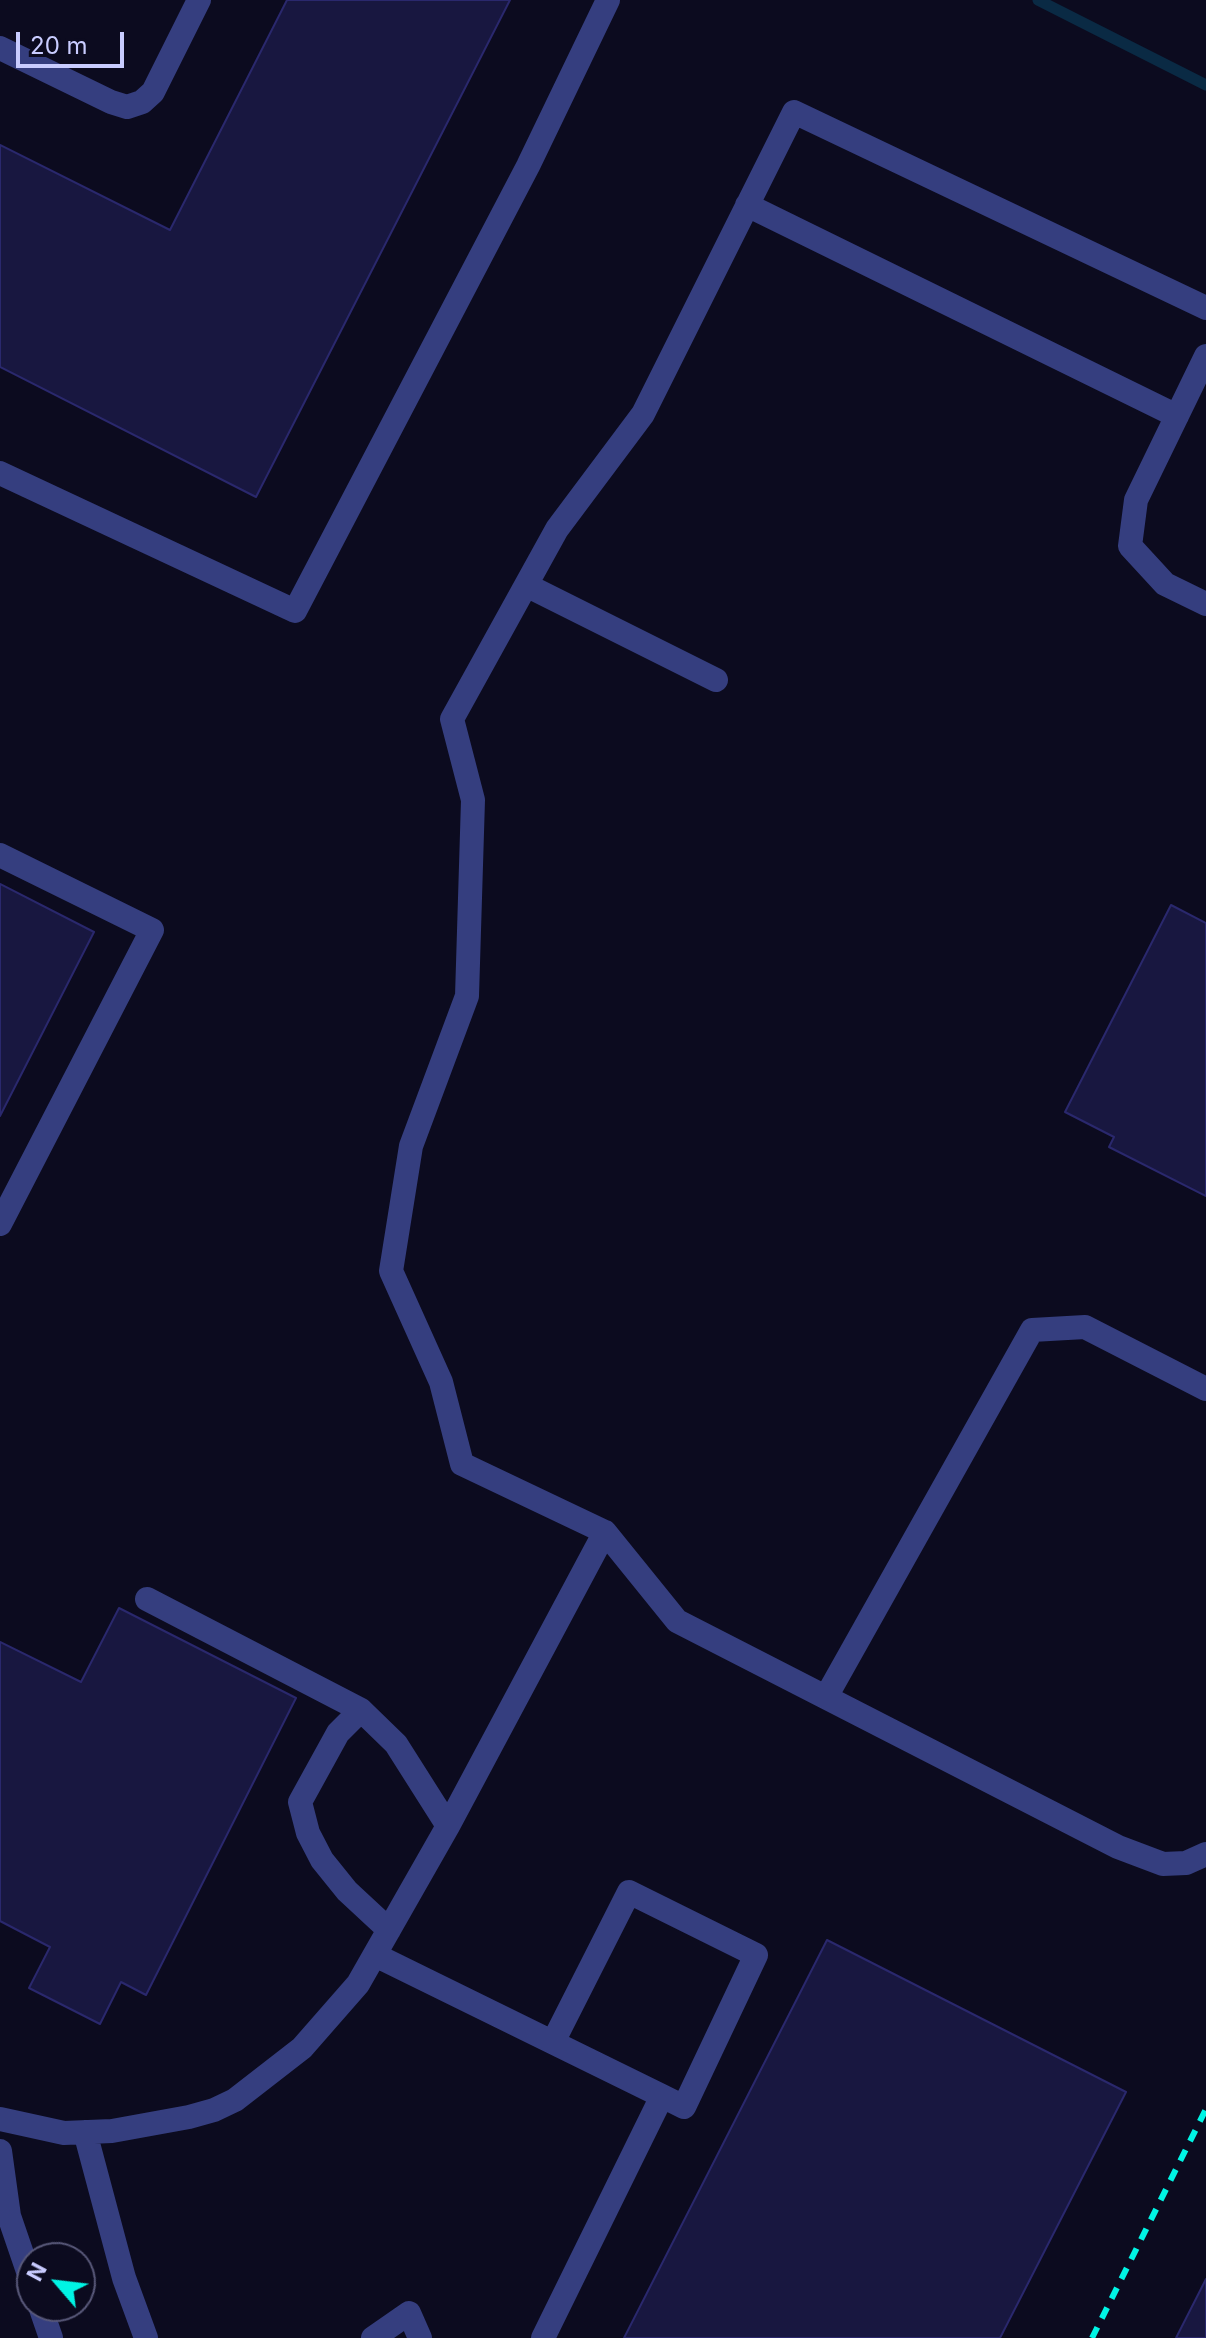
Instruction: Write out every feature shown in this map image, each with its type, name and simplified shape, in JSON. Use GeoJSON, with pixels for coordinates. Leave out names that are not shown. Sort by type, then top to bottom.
{"type":"FeatureCollection","features":[{"type":"Feature","properties":{"kind":"street"},"geometry":{"type":"LineString","coordinates":[[0,48],[127,107],[142,102],[153,92],[199,0]]}},
{"type":"Feature","properties":{"kind":"street"},"geometry":{"type":"LineString","coordinates":[[0,473],[295,611],[528,166],[608,0]]}},
{"type":"Feature","properties":{"kind":"street"},"geometry":{"type":"LineString","coordinates":[[1206,308],[794,112],[643,414],[557,529],[452,719],[473,800],[467,996],[411,1146],[391,1271],[441,1382],[462,1464],[605,1532],[677,1621],[1118,1847],[1163,1864],[1186,1863],[1206,1854]]}},
{"type":"Feature","properties":{"kind":"street"},"geometry":{"type":"LineString","coordinates":[[747,205],[1177,416]]}},
{"type":"Feature","properties":{"kind":"street"},"geometry":{"type":"LineString","coordinates":[[1206,356],[1136,500],[1130,546],[1165,584],[1206,604]]}},
{"type":"Feature","properties":{"kind":"street"},"geometry":{"type":"LineString","coordinates":[[526,585],[716,680]]}},
{"type":"Feature","properties":{"kind":"street"},"geometry":{"type":"LineString","coordinates":[[0,855],[152,930],[0,1224]]}},
{"type":"Feature","properties":{"kind":"street"},"geometry":{"type":"LineString","coordinates":[[826,1697],[1032,1330],[1085,1327],[1206,1389]]}},
{"type":"Feature","properties":{"kind":"street"},"geometry":{"type":"LineString","coordinates":[[0,2119],[64,2133],[112,2131],[189,2117],[235,2100],[302,2048],[358,1984],[448,1826],[605,1532]]}},
{"type":"Feature","properties":{"kind":"street"},"geometry":{"type":"LineString","coordinates":[[147,1599],[361,1710],[396,1744],[448,1826]]}},
{"type":"Feature","properties":{"kind":"street"},"geometry":{"type":"LineString","coordinates":[[361,1710],[338,1733],[300,1802],[308,1833],[322,1860],[347,1891],[389,1930]]}},
{"type":"Feature","properties":{"kind":"street"},"geometry":{"type":"LineString","coordinates":[[375,1955],[684,2107],[756,1955],[629,1892],[553,2042]]}},
{"type":"Feature","properties":{"kind":"street"},"geometry":{"type":"LineString","coordinates":[[543,2338],[662,2096]]}},
{"type":"Feature","properties":{"kind":"street"},"geometry":{"type":"LineString","coordinates":[[85,2132],[124,2278],[146,2338]]}},
{"type":"Feature","properties":{"kind":"street"},"geometry":{"type":"LineString","coordinates":[[0,2151],[9,2216],[18,2242]]}},
{"type":"Feature","properties":{"kind":"street"},"geometry":{"type":"LineString","coordinates":[[373,2338],[409,2313],[420,2338]]}},
{"type":"Feature","properties":{"kind":"building"},"geometry":{"type":"Polygon","coordinates":[[[287,0],[510,0],[256,497],[0,367],[0,145],[170,230],[287,0]]]}},
{"type":"Feature","properties":{"kind":"building"},"geometry":{"type":"Polygon","coordinates":[[[0,884],[94,932],[0,1116],[0,884]]]}},
{"type":"Feature","properties":{"kind":"building"},"geometry":{"type":"Polygon","coordinates":[[[1171,905],[1206,923],[1206,1196],[1109,1147],[1114,1137],[1065,1112],[1171,905]]]}},
{"type":"Feature","properties":{"kind":"building"},"geometry":{"type":"Polygon","coordinates":[[[119,1608],[296,1698],[146,1995],[121,1982],[100,2024],[29,1988],[50,1947],[0,1921],[0,1642],[81,1682],[119,1608]]]}},
{"type":"Feature","properties":{"kind":"building"},"geometry":{"type":"Polygon","coordinates":[[[827,1940],[1126,2092],[1000,2338],[624,2338],[827,1940]]]}},
{"type":"Feature","properties":{"kind":"building"},"geometry":{"type":"Polygon","coordinates":[[[1206,2279],[1206,2338],[1176,2338],[1206,2279]]]}},
{"type":"Feature","properties":{"kind":"waterway"},"geometry":{"type":"LineString","coordinates":[[1038,0],[1206,85]]}},
{"type":"Feature","properties":{"kind":"railway"},"geometry":{"type":"LineString","coordinates":[[1092,2338],[1206,2109]]}}]}
